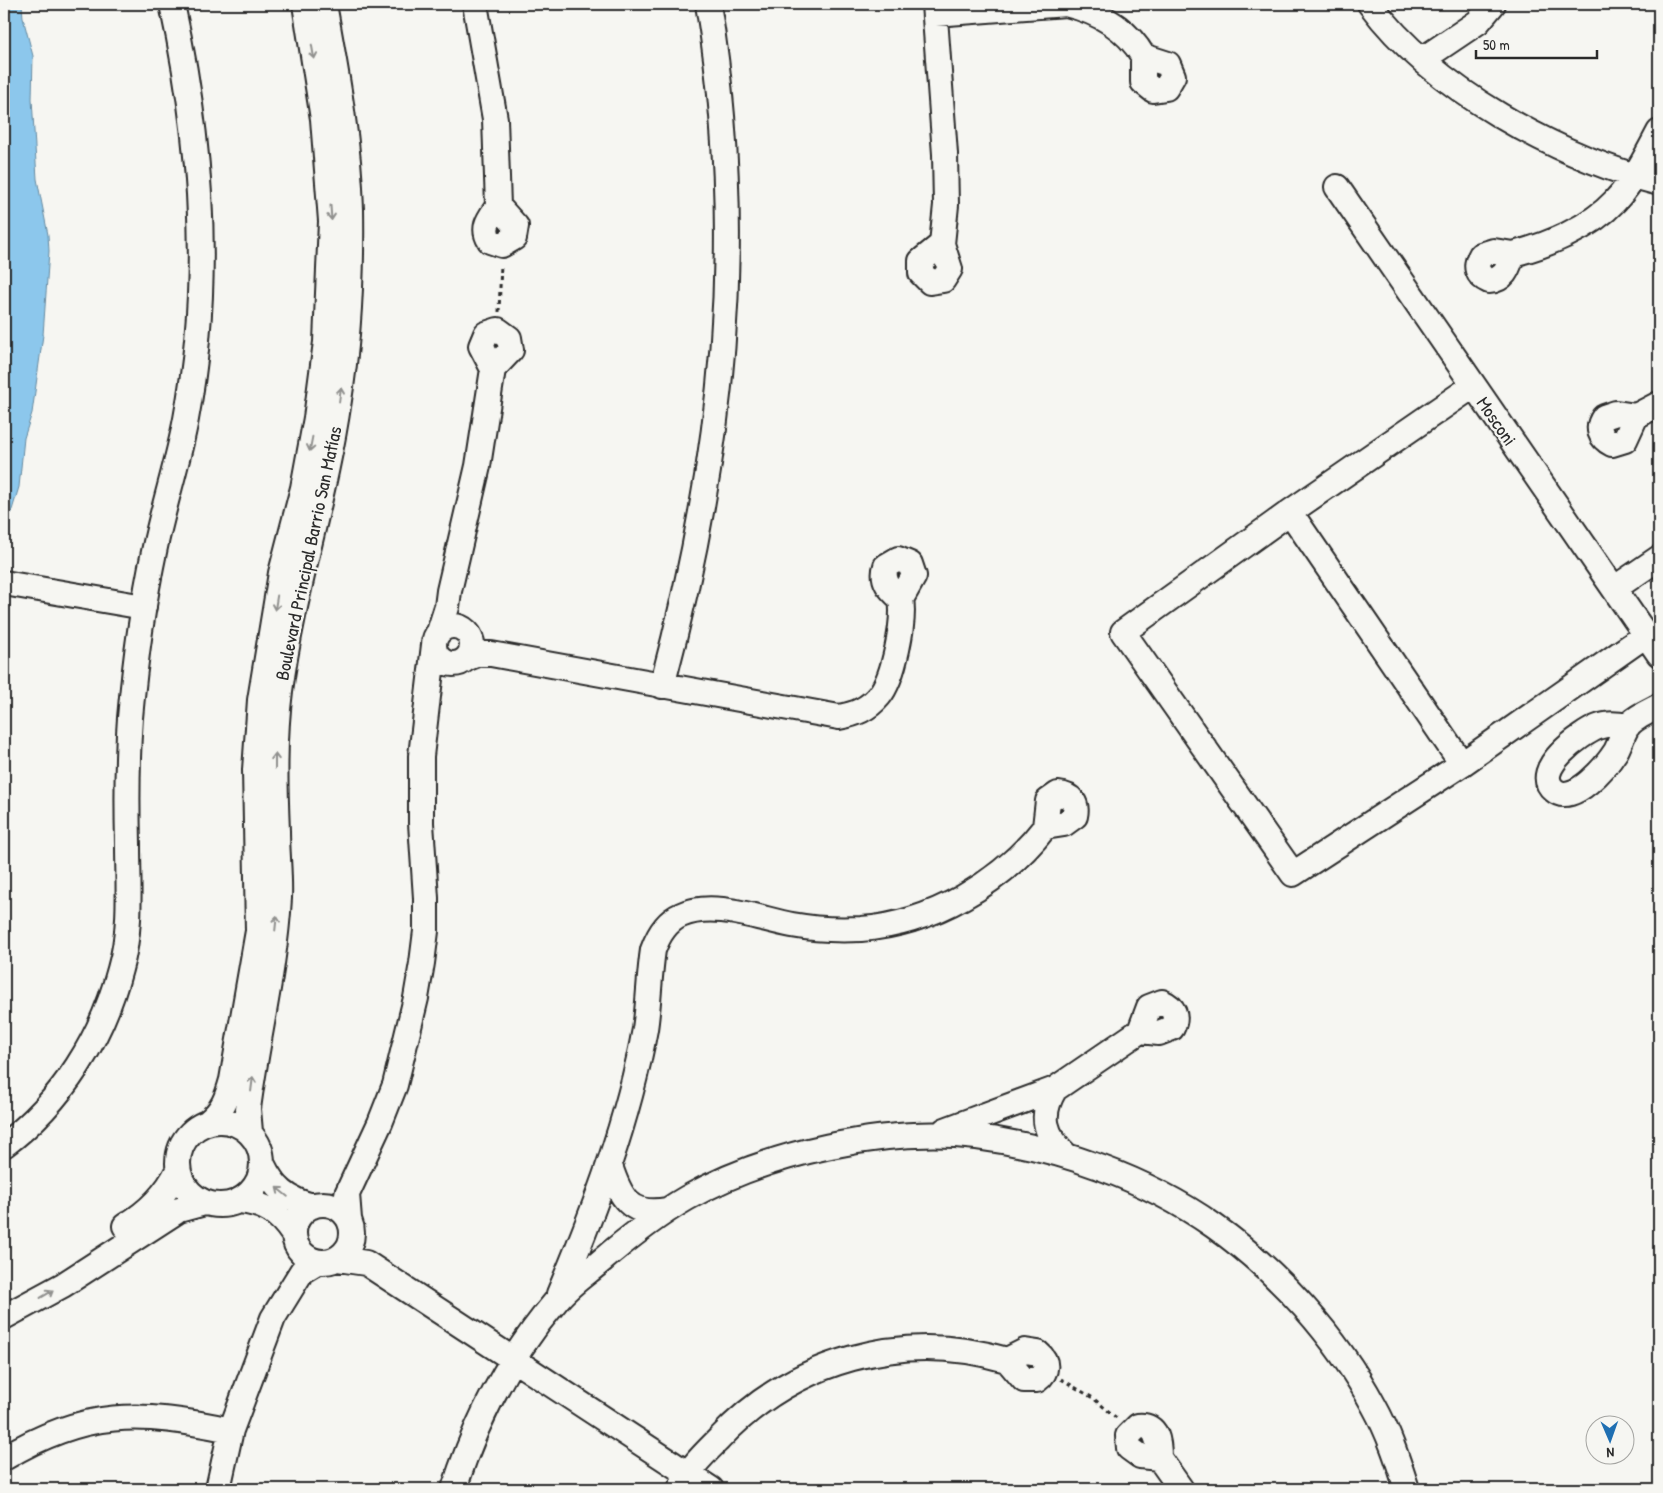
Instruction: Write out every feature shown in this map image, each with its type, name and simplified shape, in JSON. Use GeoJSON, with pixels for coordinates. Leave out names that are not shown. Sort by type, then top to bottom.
{"type":"FeatureCollection","features":[{"type":"Feature","properties":{"kind":"street"},"geometry":{"type":"LineString","coordinates":[[4,1145],[41,1111],[73,1075],[96,1034],[121,968],[130,901],[128,842],[130,720],[144,607],[155,547],[186,420],[195,355],[203,255],[194,124],[172,4]]}},
{"type":"Feature","properties":{"kind":"street","name":"Boulevard Principal Barrio San Matías"},"geometry":{"type":"LineString","coordinates":[[208,1122],[220,1113],[226,1102],[232,1080],[258,931],[255,770],[260,700],[281,573],[302,488],[316,418],[326,342],[331,221],[323,119],[305,4]]}},
{"type":"Feature","properties":{"kind":"street","name":"Boulevard Principal Barrio San Matías"},"geometry":{"type":"LineString","coordinates":[[250,1132],[248,1109],[279,896],[275,748],[280,688],[293,607],[317,515],[332,442],[345,352],[351,207],[343,124],[324,4]]}},
{"type":"Feature","properties":{"kind":"street"},"geometry":{"type":"LineString","coordinates":[[475,4],[495,119],[498,206],[516,226],[514,238],[502,245]]}},
{"type":"Feature","properties":{"kind":"street"},"geometry":{"type":"LineString","coordinates":[[662,686],[682,612],[708,477],[724,353],[728,228],[726,154],[708,4]]}},
{"type":"Feature","properties":{"kind":"street"},"geometry":{"type":"LineString","coordinates":[[942,244],[946,205],[934,9],[1066,4],[1087,9],[1119,27],[1136,44],[1144,56]]}},
{"type":"Feature","properties":{"kind":"street"},"geometry":{"type":"LineString","coordinates":[[1370,4],[1396,33],[1439,75],[1476,100],[1587,158],[1632,176],[1659,183]]}},
{"type":"Feature","properties":{"kind":"street"},"geometry":{"type":"LineString","coordinates":[[1423,59],[1478,22],[1493,4]]}},
{"type":"Feature","properties":{"kind":"street"},"geometry":{"type":"LineString","coordinates":[[1513,254],[1538,248],[1596,217],[1616,200],[1659,132]]}},
{"type":"Feature","properties":{"kind":"street","name":"Mosconi"},"geometry":{"type":"LineString","coordinates":[[1338,187],[1473,386],[1653,644]]}},
{"type":"Feature","properties":{"kind":"street"},"geometry":{"type":"LineString","coordinates":[[311,1256],[299,1217],[329,1201],[380,1123],[395,1085],[416,998],[426,932],[420,788],[428,697],[436,638],[447,607],[478,466],[493,369],[482,353],[481,346],[486,334],[498,330]]}},
{"type":"Feature","properties":{"kind":"street"},"geometry":{"type":"LineString","coordinates":[[1473,386],[1290,512],[1122,632],[1292,874],[1653,644]]}},
{"type":"Feature","properties":{"kind":"street"},"geometry":{"type":"LineString","coordinates":[[1636,416],[1659,404]]}},
{"type":"Feature","properties":{"kind":"street"},"geometry":{"type":"LineString","coordinates":[[1290,512],[1462,764]]}},
{"type":"Feature","properties":{"kind":"street"},"geometry":{"type":"LineString","coordinates":[[1615,588],[1659,558]]}},
{"type":"Feature","properties":{"kind":"street"},"geometry":{"type":"LineString","coordinates":[[4,583],[144,607]]}},
{"type":"Feature","properties":{"kind":"street"},"geometry":{"type":"LineString","coordinates":[[436,638],[437,657],[448,664],[470,650],[819,715],[839,717],[857,714],[881,694],[891,670],[901,626],[901,598]]}},
{"type":"Feature","properties":{"kind":"street"},"geometry":{"type":"LineString","coordinates":[[447,607],[470,650]]}},
{"type":"Feature","properties":{"kind":"street"},"geometry":{"type":"LineString","coordinates":[[436,638],[450,626],[456,626],[470,650]]}},
{"type":"Feature","properties":{"kind":"street"},"geometry":{"type":"LineString","coordinates":[[428,697],[443,674],[470,650]]}},
{"type":"Feature","properties":{"kind":"street"},"geometry":{"type":"LineString","coordinates":[[1628,726],[1659,706]]}},
{"type":"Feature","properties":{"kind":"street"},"geometry":{"type":"LineString","coordinates":[[558,1297],[610,1166],[626,1115],[645,1028],[653,950],[657,939],[670,922],[680,915],[696,910],[712,910],[795,926],[824,928],[860,929],[913,919],[970,893],[996,876],[1045,827]]}},
{"type":"Feature","properties":{"kind":"street"},"geometry":{"type":"LineString","coordinates":[[919,1137],[980,1118],[1055,1089],[1140,1031]]}},
{"type":"Feature","properties":{"kind":"street"},"geometry":{"type":"LineString","coordinates":[[1055,1089],[1047,1103],[1045,1116],[1048,1132],[1055,1145],[1066,1156]]}},
{"type":"Feature","properties":{"kind":"street"},"geometry":{"type":"LineString","coordinates":[[240,1201],[252,1191],[259,1179],[263,1165],[262,1153],[250,1132],[230,1121],[208,1122],[196,1127],[187,1135],[179,1152],[178,1170],[183,1184],[192,1195],[204,1202],[216,1205],[240,1201],[256,1203],[272,1210],[284,1220],[311,1256],[366,1262],[514,1358],[684,1481],[711,1489]]}},
{"type":"Feature","properties":{"kind":"street"},"geometry":{"type":"LineString","coordinates":[[454,1489],[464,1459],[486,1407],[514,1358],[558,1297],[628,1238],[667,1210],[691,1196],[772,1161],[847,1142],[919,1137],[977,1137],[1066,1156],[1141,1185],[1214,1226],[1285,1288],[1325,1334],[1374,1406],[1392,1444],[1407,1489]]}},
{"type":"Feature","properties":{"kind":"street"},"geometry":{"type":"LineString","coordinates":[[263,1165],[269,1177],[282,1192],[300,1202],[329,1201],[336,1206],[351,1228],[366,1262]]}},
{"type":"Feature","properties":{"kind":"street"},"geometry":{"type":"LineString","coordinates":[[610,1166],[617,1188],[626,1201],[649,1213],[667,1210]]}},
{"type":"Feature","properties":{"kind":"street"},"geometry":{"type":"LineString","coordinates":[[4,1300],[143,1215],[168,1190],[178,1170]]}},
{"type":"Feature","properties":{"kind":"street"},"geometry":{"type":"LineString","coordinates":[[4,1317],[63,1285],[179,1210],[204,1202]]}},
{"type":"Feature","properties":{"kind":"street"},"geometry":{"type":"LineString","coordinates":[[218,1489],[230,1430],[274,1318],[311,1256],[350,1246],[351,1228]]}},
{"type":"Feature","properties":{"kind":"street"},"geometry":{"type":"LineString","coordinates":[[684,1481],[737,1420],[765,1398],[824,1366],[879,1351],[915,1347],[953,1348],[1007,1360],[1032,1351],[1043,1357],[1045,1370]]}},
{"type":"Feature","properties":{"kind":"street"},"geometry":{"type":"LineString","coordinates":[[4,1458],[46,1436],[70,1427],[119,1418],[172,1418],[230,1430]]}},
{"type":"Feature","properties":{"kind":"street"},"geometry":{"type":"LineString","coordinates":[[1132,1430],[1127,1442],[1133,1453],[1159,1458],[1181,1489]]}},
{"type":"Feature","properties":{"kind":"path"},"geometry":{"type":"LineString","coordinates":[[498,330],[502,245]]}},
{"type":"Feature","properties":{"kind":"path"},"geometry":{"type":"LineString","coordinates":[[1045,1370],[1093,1398],[1132,1430]]}},
{"type":"Feature","properties":{"kind":"water"},"geometry":{"type":"Polygon","coordinates":[[[4,4],[22,4],[23,18],[33,56],[32,99],[37,179],[48,235],[49,251],[43,335],[32,413],[24,438],[19,487],[4,536],[4,4]]]}}]}
